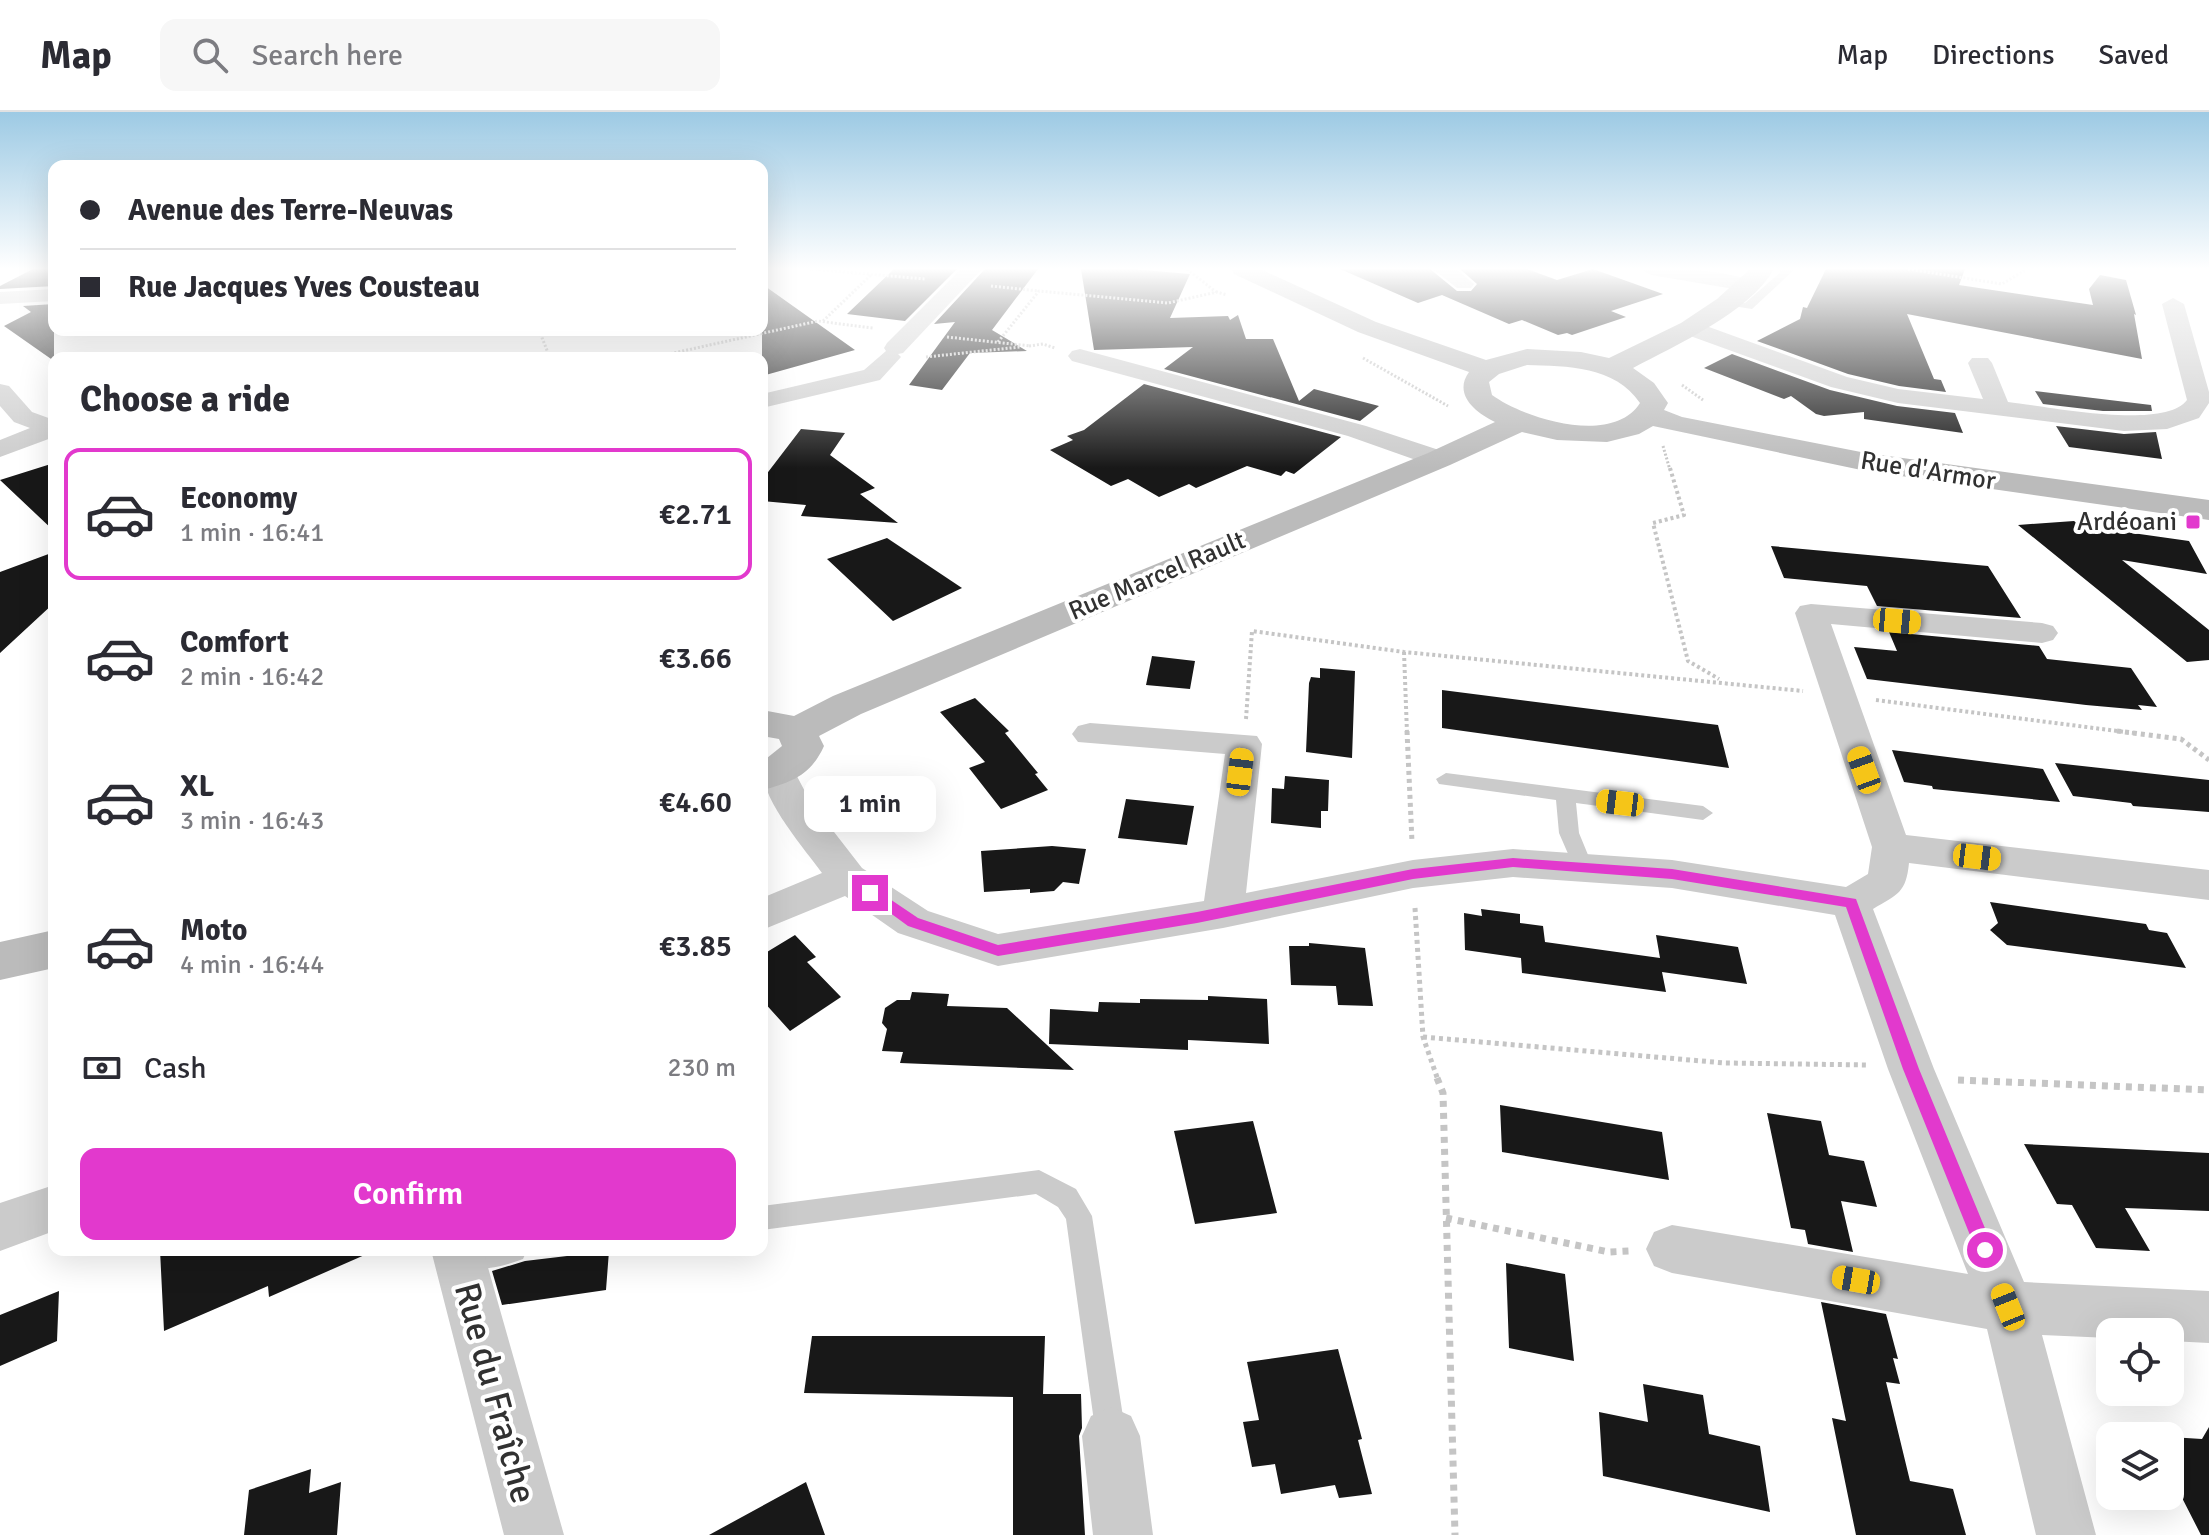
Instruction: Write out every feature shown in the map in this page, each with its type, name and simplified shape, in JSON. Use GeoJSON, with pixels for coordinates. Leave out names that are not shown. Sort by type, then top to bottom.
{"type":"FeatureCollection","features":[{"type":"Feature","properties":{"kind":"main road"},"geometry":{"type":"LineString","coordinates":[[1391,335],[1485,369]]}},
{"type":"Feature","properties":{"kind":"main road"},"geometry":{"type":"LineString","coordinates":[[1611,368],[1675,335]]}},
{"type":"Feature","properties":{"kind":"main road"},"geometry":{"type":"LineString","coordinates":[[1555,357],[1611,368],[1633,378],[1648,390],[1663,419],[1598,433],[1506,428],[1497,412],[1482,400],[1475,389],[1476,378],[1485,369],[1503,361],[1555,357]]}},
{"type":"Feature","properties":{"kind":"main road","name":"Rue d'Armor"},"geometry":{"type":"LineString","coordinates":[[1663,419],[1866,462],[2209,510]]}},
{"type":"Feature","properties":{"kind":"main road","name":"Rue Marcel Rault"},"geometry":{"type":"LineString","coordinates":[[779,727],[847,705],[1439,459],[1506,428]]}},
{"type":"Feature","properties":{"kind":"main road"},"geometry":{"type":"LineString","coordinates":[[769,774],[793,763],[803,746],[779,727]]}},
{"type":"Feature","properties":{"kind":"main road"},"geometry":{"type":"LineString","coordinates":[[0,961],[48,950]]}},
{"type":"Feature","properties":{"kind":"street"},"geometry":{"type":"LineString","coordinates":[[768,400],[872,375],[909,335]]}},
{"type":"Feature","properties":{"kind":"street"},"geometry":{"type":"LineString","coordinates":[[1710,335],[1839,382],[1898,396],[2124,423],[2167,421],[2190,413],[2199,400],[2182,337],[2209,341]]}},
{"type":"Feature","properties":{"kind":"street"},"geometry":{"type":"LineString","coordinates":[[1080,356],[1357,431],[1439,459]]}},
{"type":"Feature","properties":{"kind":"street"},"geometry":{"type":"LineString","coordinates":[[1980,363],[1999,409]]}},
{"type":"Feature","properties":{"kind":"street"},"geometry":{"type":"LineString","coordinates":[[0,391],[23,417],[48,427]]}},
{"type":"Feature","properties":{"kind":"street"},"geometry":{"type":"LineString","coordinates":[[0,449],[48,431]]}},
{"type":"Feature","properties":{"kind":"street"},"geometry":{"type":"LineString","coordinates":[[769,774],[848,878],[913,922],[998,950],[1223,913],[1413,874],[1513,863],[1672,874],[1851,903],[1887,882],[1891,847],[1811,613],[2042,633]]}},
{"type":"Feature","properties":{"kind":"street"},"geometry":{"type":"LineString","coordinates":[[1090,734],[1244,744],[1223,913]]}},
{"type":"Feature","properties":{"kind":"street"},"geometry":{"type":"LineString","coordinates":[[1891,847],[2209,885]]}},
{"type":"Feature","properties":{"kind":"street"},"geometry":{"type":"LineString","coordinates":[[768,912],[848,878]]}},
{"type":"Feature","properties":{"kind":"street"},"geometry":{"type":"LineString","coordinates":[[1851,903],[1913,1074],[2008,1307],[2066,1535]]}},
{"type":"Feature","properties":{"kind":"street"},"geometry":{"type":"LineString","coordinates":[[0,1227],[48,1210]]}},
{"type":"Feature","properties":{"kind":"street"},"geometry":{"type":"LineString","coordinates":[[1672,1249],[2008,1307],[2209,1317]]}},
{"type":"Feature","properties":{"kind":"street","name":"Rue du Fraîche"},"geometry":{"type":"LineString","coordinates":[[459,1256],[534,1535]]}},
{"type":"Feature","properties":{"kind":"street"},"geometry":{"type":"LineString","coordinates":[[1111,1436],[1123,1535]]}},
{"type":"Feature","properties":{"kind":"lane"},"geometry":{"type":"LineString","coordinates":[[1446,779],[1703,813]]}},
{"type":"Feature","properties":{"kind":"lane"},"geometry":{"type":"LineString","coordinates":[[1565,796],[1569,833],[1583,867]]}},
{"type":"Feature","properties":{"kind":"lane"},"geometry":{"type":"LineString","coordinates":[[768,1217],[1039,1182],[1067,1198],[1079,1216],[1111,1436]]}},
{"type":"Feature","properties":{"kind":"path"},"geometry":{"type":"LineString","coordinates":[[857,335],[895,350],[1043,344],[1080,356]]}},
{"type":"Feature","properties":{"kind":"path"},"geometry":{"type":"LineString","coordinates":[[998,342],[1003,335]]}},
{"type":"Feature","properties":{"kind":"path"},"geometry":{"type":"LineString","coordinates":[[680,352],[756,336]]}},
{"type":"Feature","properties":{"kind":"path"},"geometry":{"type":"LineString","coordinates":[[895,350],[998,342],[1031,346]]}},
{"type":"Feature","properties":{"kind":"path"},"geometry":{"type":"LineString","coordinates":[[1357,355],[1506,428]]}},
{"type":"Feature","properties":{"kind":"path"},"geometry":{"type":"LineString","coordinates":[[1663,419],[1662,443],[1684,515],[1653,523],[1688,661],[1723,682]]}},
{"type":"Feature","properties":{"kind":"path"},"geometry":{"type":"LineString","coordinates":[[1244,744],[1252,631],[1404,652],[1837,694],[2181,739],[2209,760]]}},
{"type":"Feature","properties":{"kind":"path"},"geometry":{"type":"LineString","coordinates":[[1404,652],[1423,1037],[1443,1093],[1455,1535]]}},
{"type":"Feature","properties":{"kind":"path"},"geometry":{"type":"LineString","coordinates":[[1423,1037],[1725,1063],[1874,1065],[1913,1074],[2209,1090]]}},
{"type":"Feature","properties":{"kind":"path"},"geometry":{"type":"LineString","coordinates":[[1446,1218],[1609,1252],[1672,1249]]}},
{"type":"Feature","properties":{"kind":"building"},"geometry":{"type":"Polygon","coordinates":[[[17,335],[54,336],[54,352],[48,352],[48,357],[17,335]]]}},
{"type":"Feature","properties":{"kind":"building"},"geometry":{"type":"Polygon","coordinates":[[[768,335],[834,335],[855,350],[768,374],[768,352],[762,352],[762,336],[768,335]]]}},
{"type":"Feature","properties":{"kind":"building"},"geometry":{"type":"Polygon","coordinates":[[[945,335],[1001,335],[1027,351],[970,353],[942,390],[909,385],[945,335]]]}},
{"type":"Feature","properties":{"kind":"building"},"geometry":{"type":"Polygon","coordinates":[[[1092,335],[1245,335],[1246,339],[1273,339],[1299,401],[1314,389],[1379,406],[1360,421],[1164,369],[1193,347],[1094,350],[1092,335]]]}},
{"type":"Feature","properties":{"kind":"building"},"geometry":{"type":"Polygon","coordinates":[[[1768,335],[1916,335],[1934,379],[1941,380],[1946,392],[1899,386],[1848,374],[1757,341],[1768,335]]]}},
{"type":"Feature","properties":{"kind":"building"},"geometry":{"type":"Polygon","coordinates":[[[2019,335],[2138,335],[2142,359],[2019,335]]]}},
{"type":"Feature","properties":{"kind":"building"},"geometry":{"type":"Polygon","coordinates":[[[1732,354],[1830,390],[1897,406],[1955,413],[1963,433],[1864,419],[1864,412],[1816,414],[1791,396],[1784,399],[1704,368],[1732,354]]]}},
{"type":"Feature","properties":{"kind":"building"},"geometry":{"type":"Polygon","coordinates":[[[1144,384],[1341,437],[1294,474],[1286,471],[1281,476],[1247,466],[1196,488],[1189,484],[1159,497],[1128,479],[1111,486],[1050,450],[1073,440],[1067,436],[1084,430],[1144,384]]]}},
{"type":"Feature","properties":{"kind":"building"},"geometry":{"type":"Polygon","coordinates":[[[2035,391],[2151,405],[2152,411],[2103,411],[2043,404],[2035,391]]]}},
{"type":"Feature","properties":{"kind":"building"},"geometry":{"type":"Polygon","coordinates":[[[2056,426],[2124,434],[2156,432],[2162,459],[2069,447],[2056,426]]]}},
{"type":"Feature","properties":{"kind":"building"},"geometry":{"type":"Polygon","coordinates":[[[801,429],[845,433],[830,455],[875,488],[860,494],[898,523],[801,516],[806,505],[768,502],[768,472],[801,429]]]}},
{"type":"Feature","properties":{"kind":"building"},"geometry":{"type":"Polygon","coordinates":[[[48,465],[48,525],[0,480],[48,465]]]}},
{"type":"Feature","properties":{"kind":"building"},"geometry":{"type":"Polygon","coordinates":[[[2074,521],[2089,532],[2090,527],[2189,541],[2207,574],[2122,560],[2209,630],[2209,660],[2187,662],[2018,525],[2074,521]]]}},
{"type":"Feature","properties":{"kind":"building"},"geometry":{"type":"Polygon","coordinates":[[[887,538],[962,588],[893,621],[827,559],[887,538]]]}},
{"type":"Feature","properties":{"kind":"building"},"geometry":{"type":"Polygon","coordinates":[[[1771,546],[1988,566],[2021,618],[1877,606],[1867,586],[1784,578],[1771,546]]]}},
{"type":"Feature","properties":{"kind":"building"},"geometry":{"type":"Polygon","coordinates":[[[48,554],[48,609],[0,653],[0,572],[48,554]]]}},
{"type":"Feature","properties":{"kind":"building"},"geometry":{"type":"Polygon","coordinates":[[[1889,632],[2039,646],[2047,659],[2131,668],[2157,707],[2138,705],[2142,710],[2086,705],[1867,679],[1854,647],[1897,651],[1889,632]]]}},
{"type":"Feature","properties":{"kind":"building"},"geometry":{"type":"Polygon","coordinates":[[[1152,656],[1195,661],[1190,689],[1146,685],[1152,656]]]}},
{"type":"Feature","properties":{"kind":"building"},"geometry":{"type":"Polygon","coordinates":[[[1320,668],[1355,671],[1352,758],[1306,752],[1309,683],[1311,677],[1320,678],[1320,668]]]}},
{"type":"Feature","properties":{"kind":"building"},"geometry":{"type":"Polygon","coordinates":[[[1442,690],[1718,725],[1729,768],[1442,728],[1442,690]]]}},
{"type":"Feature","properties":{"kind":"building"},"geometry":{"type":"Polygon","coordinates":[[[975,698],[1009,731],[1005,733],[1048,790],[1001,809],[969,768],[985,762],[940,712],[975,698]]]}},
{"type":"Feature","properties":{"kind":"building"},"geometry":{"type":"Polygon","coordinates":[[[1892,750],[2043,769],[2060,802],[1933,789],[1932,786],[1904,782],[1892,750]]]}},
{"type":"Feature","properties":{"kind":"building"},"geometry":{"type":"Polygon","coordinates":[[[2055,763],[2209,780],[2209,812],[2133,806],[2131,803],[2073,796],[2055,763]]]}},
{"type":"Feature","properties":{"kind":"building"},"geometry":{"type":"Polygon","coordinates":[[[1285,776],[1329,780],[1328,811],[1321,811],[1321,828],[1271,823],[1272,788],[1284,789],[1285,776]]]}},
{"type":"Feature","properties":{"kind":"building"},"geometry":{"type":"Polygon","coordinates":[[[1126,799],[1194,806],[1187,845],[1118,838],[1126,799]]]}},
{"type":"Feature","properties":{"kind":"building"},"geometry":{"type":"Polygon","coordinates":[[[1052,846],[1086,849],[1079,884],[1063,882],[1054,891],[984,892],[981,851],[1052,846]]]}},
{"type":"Feature","properties":{"kind":"building"},"geometry":{"type":"Polygon","coordinates":[[[1990,902],[2146,924],[2149,930],[2167,933],[2186,968],[2007,945],[1990,930],[1998,923],[1990,902]]]}},
{"type":"Feature","properties":{"kind":"building"},"geometry":{"type":"Polygon","coordinates":[[[1481,909],[1520,914],[1520,923],[1543,926],[1545,942],[1660,958],[1656,935],[1738,947],[1747,984],[1662,972],[1666,992],[1522,973],[1521,958],[1465,950],[1464,913],[1482,916],[1481,909]]]}},
{"type":"Feature","properties":{"kind":"building"},"geometry":{"type":"Polygon","coordinates":[[[795,935],[816,957],[807,962],[841,997],[790,1031],[768,1007],[768,951],[795,935]]]}},
{"type":"Feature","properties":{"kind":"building"},"geometry":{"type":"Polygon","coordinates":[[[1309,943],[1365,948],[1373,1006],[1338,1005],[1336,986],[1291,985],[1289,946],[1309,946],[1309,943]]]}},
{"type":"Feature","properties":{"kind":"building"},"geometry":{"type":"Polygon","coordinates":[[[912,992],[949,994],[947,1006],[1007,1008],[1074,1070],[900,1063],[903,1052],[882,1051],[887,1029],[882,1023],[885,1008],[897,1000],[910,1000],[912,992]]]}},
{"type":"Feature","properties":{"kind":"building"},"geometry":{"type":"Polygon","coordinates":[[[1208,996],[1267,999],[1269,1044],[1188,1040],[1188,1050],[1049,1044],[1050,1009],[1098,1012],[1099,1002],[1208,1000],[1208,996]]]}},
{"type":"Feature","properties":{"kind":"building"},"geometry":{"type":"Polygon","coordinates":[[[1500,1105],[1662,1132],[1669,1180],[1502,1152],[1500,1105]]]}},
{"type":"Feature","properties":{"kind":"building"},"geometry":{"type":"Polygon","coordinates":[[[1767,1113],[1821,1121],[1829,1155],[1864,1161],[1877,1207],[1841,1201],[1853,1252],[1808,1244],[1805,1230],[1791,1228],[1767,1113]]]}},
{"type":"Feature","properties":{"kind":"building"},"geometry":{"type":"Polygon","coordinates":[[[1253,1121],[1277,1213],[1195,1224],[1174,1131],[1253,1121]]]}},
{"type":"Feature","properties":{"kind":"building"},"geometry":{"type":"Polygon","coordinates":[[[2024,1144],[2209,1153],[2209,1211],[2125,1208],[2150,1251],[2096,1248],[2072,1205],[2057,1204],[2024,1144]]]}},
{"type":"Feature","properties":{"kind":"building"},"geometry":{"type":"Polygon","coordinates":[[[160,1256],[362,1256],[269,1297],[268,1286],[164,1331],[160,1256]]]}},
{"type":"Feature","properties":{"kind":"building"},"geometry":{"type":"Polygon","coordinates":[[[567,1256],[609,1256],[606,1290],[502,1305],[492,1271],[525,1261],[567,1256]]]}},
{"type":"Feature","properties":{"kind":"building"},"geometry":{"type":"Polygon","coordinates":[[[1506,1263],[1565,1274],[1574,1361],[1509,1348],[1506,1263]]]}},
{"type":"Feature","properties":{"kind":"building"},"geometry":{"type":"Polygon","coordinates":[[[59,1291],[57,1341],[0,1366],[0,1315],[59,1291]]]}},
{"type":"Feature","properties":{"kind":"building"},"geometry":{"type":"Polygon","coordinates":[[[1821,1302],[1886,1314],[1898,1359],[1893,1358],[1900,1384],[1886,1382],[1910,1481],[1953,1489],[1966,1535],[1856,1535],[1832,1418],[1846,1421],[1821,1302]]]}},
{"type":"Feature","properties":{"kind":"building"},"geometry":{"type":"Polygon","coordinates":[[[812,1336],[1045,1336],[1043,1394],[1081,1394],[1082,1428],[1079,1436],[1085,1535],[1013,1535],[1013,1397],[804,1393],[812,1336]]]}},
{"type":"Feature","properties":{"kind":"building"},"geometry":{"type":"Polygon","coordinates":[[[1338,1349],[1362,1439],[1358,1440],[1372,1494],[1339,1498],[1335,1485],[1281,1494],[1275,1464],[1252,1467],[1243,1422],[1259,1420],[1247,1362],[1338,1349]]]}},
{"type":"Feature","properties":{"kind":"building"},"geometry":{"type":"Polygon","coordinates":[[[1643,1384],[1703,1395],[1709,1434],[1760,1446],[1770,1512],[1603,1476],[1599,1412],[1648,1422],[1643,1384]]]}},
{"type":"Feature","properties":{"kind":"building"},"geometry":{"type":"Polygon","coordinates":[[[2209,1427],[2209,1535],[2201,1535],[2184,1502],[2184,1438],[2202,1439],[2209,1427]]]}},
{"type":"Feature","properties":{"kind":"building"},"geometry":{"type":"Polygon","coordinates":[[[311,1469],[309,1493],[341,1482],[337,1535],[244,1535],[249,1490],[311,1469]]]}},
{"type":"Feature","properties":{"kind":"building"},"geometry":{"type":"Polygon","coordinates":[[[806,1482],[825,1535],[709,1535],[806,1482]]]}},
{"type":"Feature","properties":{"kind":"place","name":"Ardéoani"},"geometry":{"type":"Point","coordinates":[2193,522]}},
{"type":"Feature","properties":{"kind":"route"},"geometry":{"type":"LineString","coordinates":[[870,893],[913,922],[998,950],[1197,918],[1413,874],[1513,863],[1672,874],[1851,903],[1911,1069],[1985,1250]]}}]}
